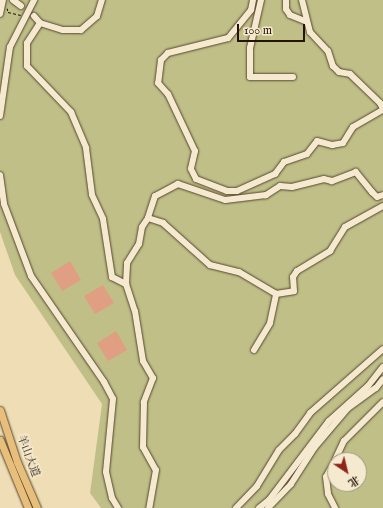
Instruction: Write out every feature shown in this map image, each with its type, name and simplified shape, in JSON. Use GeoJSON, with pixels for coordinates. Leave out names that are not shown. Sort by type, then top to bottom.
{"type":"FeatureCollection","features":[{"type":"Feature","properties":{"kind":"main road","name":"羊山大道"},"geometry":{"type":"LineString","coordinates":[[0,410],[17,462],[37,508]]}},
{"type":"Feature","properties":{"kind":"main road","name":"羊山大道"},"geometry":{"type":"LineString","coordinates":[[0,440],[28,508]]}},
{"type":"Feature","properties":{"kind":"street"},"geometry":{"type":"LineString","coordinates":[[0,14],[3,0]]}},
{"type":"Feature","properties":{"kind":"street"},"geometry":{"type":"LineString","coordinates":[[13,0],[21,6]]}},
{"type":"Feature","properties":{"kind":"street"},"geometry":{"type":"LineString","coordinates":[[0,116],[10,47],[34,0]]}},
{"type":"Feature","properties":{"kind":"street"},"geometry":{"type":"LineString","coordinates":[[34,16],[40,23],[63,30],[81,30],[97,16],[102,0]]}},
{"type":"Feature","properties":{"kind":"street"},"geometry":{"type":"LineString","coordinates":[[253,0],[251,10],[228,38],[168,53],[161,60],[158,83],[168,94],[194,151],[190,169],[196,179],[227,191],[237,191],[275,174],[284,162],[307,154],[317,141],[332,145],[343,143],[353,127],[383,110],[380,103],[350,74],[339,72],[333,66],[328,51],[310,32],[305,21],[302,0]]}},
{"type":"Feature","properties":{"kind":"street"},"geometry":{"type":"LineString","coordinates":[[261,0],[250,48],[250,77],[293,77]]}},
{"type":"Feature","properties":{"kind":"street"},"geometry":{"type":"LineString","coordinates":[[286,0],[286,9],[290,15],[305,21]]}},
{"type":"Feature","properties":{"kind":"street"},"geometry":{"type":"LineString","coordinates":[[40,23],[27,43],[27,66],[71,112],[89,158],[92,195],[99,204],[103,219],[112,277],[126,284]]}},
{"type":"Feature","properties":{"kind":"street"},"geometry":{"type":"LineString","coordinates":[[148,508],[156,470],[143,447],[144,402],[153,378],[143,361],[135,311],[126,284],[127,263],[140,244],[142,227],[148,218],[155,196],[178,184],[225,200],[266,195],[280,186],[292,187],[324,179],[332,181],[356,172],[377,197],[383,195]]}},
{"type":"Feature","properties":{"kind":"street"},"geometry":{"type":"LineString","coordinates":[[275,174],[280,186]]}},
{"type":"Feature","properties":{"kind":"street"},"geometry":{"type":"LineString","coordinates":[[0,175],[4,204],[31,276],[104,382],[113,399],[106,472],[112,498],[118,508]]}},
{"type":"Feature","properties":{"kind":"street"},"geometry":{"type":"LineString","coordinates":[[148,218],[162,223],[210,265],[239,272],[276,294],[294,291],[293,277],[297,271],[330,251],[344,227],[383,206]]}},
{"type":"Feature","properties":{"kind":"street"},"geometry":{"type":"LineString","coordinates":[[254,350],[270,323],[276,294]]}},
{"type":"Feature","properties":{"kind":"street"},"geometry":{"type":"LineString","coordinates":[[236,508],[257,486],[279,450],[295,434],[310,413],[383,349]]}},
{"type":"Feature","properties":{"kind":"street"},"geometry":{"type":"LineString","coordinates":[[259,508],[269,500],[329,421],[368,386],[383,367]]}},
{"type":"Feature","properties":{"kind":"street"},"geometry":{"type":"LineString","coordinates":[[268,508],[291,484],[314,448],[348,408],[376,388],[383,379]]}},
{"type":"Feature","properties":{"kind":"street"},"geometry":{"type":"LineString","coordinates":[[339,452],[344,441],[383,402]]}},
{"type":"Feature","properties":{"kind":"street"},"geometry":{"type":"LineString","coordinates":[[327,475],[327,486]]}},
{"type":"Feature","properties":{"kind":"street"},"geometry":{"type":"LineString","coordinates":[[328,492],[335,508]]}},
{"type":"Feature","properties":{"kind":"shaded area"},"geometry":{"type":"Polygon","coordinates":[[[0,0],[383,0],[383,508],[101,508],[90,493],[102,404],[15,275],[0,232],[0,0]]]}},
{"type":"Feature","properties":{"kind":"building"},"geometry":{"type":"Polygon","coordinates":[[[70,261],[81,280],[62,291],[51,273],[70,261]]]}},
{"type":"Feature","properties":{"kind":"building"},"geometry":{"type":"Polygon","coordinates":[[[103,285],[114,303],[95,314],[84,296],[103,285]]]}},
{"type":"Feature","properties":{"kind":"building"},"geometry":{"type":"Polygon","coordinates":[[[116,331],[127,350],[108,361],[97,343],[116,331]]]}}]}
